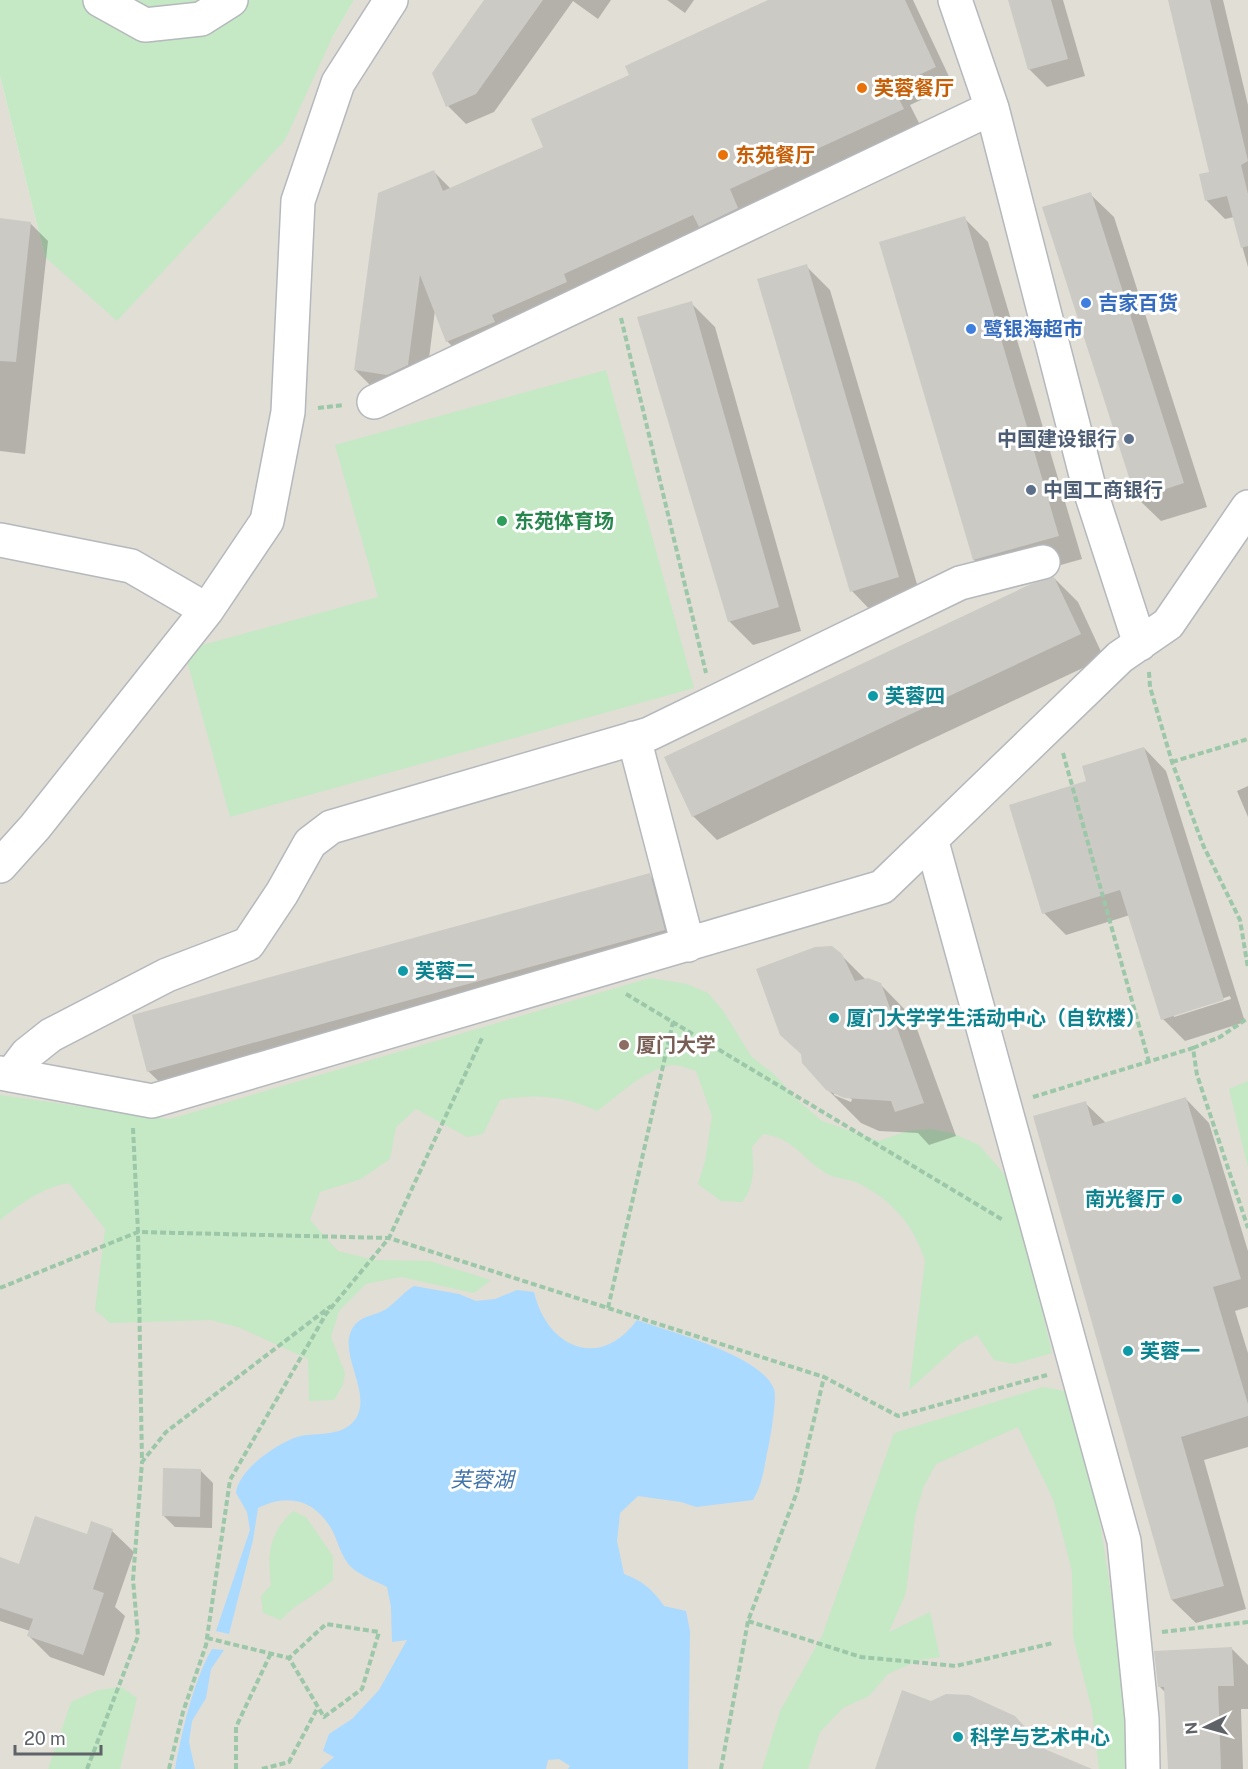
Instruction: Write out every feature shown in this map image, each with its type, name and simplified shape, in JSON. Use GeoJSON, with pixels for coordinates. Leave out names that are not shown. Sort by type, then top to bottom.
{"type":"FeatureCollection","features":[{"type":"Feature","properties":{"kind":"street"},"geometry":{"type":"LineString","coordinates":[[100,0],[145,25],[201,19],[231,0]]}},
{"type":"Feature","properties":{"kind":"street"},"geometry":{"type":"LineString","coordinates":[[0,866],[35,827],[207,610],[267,521],[288,412],[298,201],[339,83],[391,0]]}},
{"type":"Feature","properties":{"kind":"street"},"geometry":{"type":"LineString","coordinates":[[955,0],[992,108],[1089,487],[1140,644]]}},
{"type":"Feature","properties":{"kind":"street"},"geometry":{"type":"LineString","coordinates":[[375,402],[992,108]]}},
{"type":"Feature","properties":{"kind":"street"},"geometry":{"type":"LineString","coordinates":[[6,1074],[152,1101],[882,887],[932,842],[1120,657],[1168,624],[1246,513]]}},
{"type":"Feature","properties":{"kind":"street"},"geometry":{"type":"LineString","coordinates":[[0,540],[131,566],[207,610]]}},
{"type":"Feature","properties":{"kind":"street"},"geometry":{"type":"LineString","coordinates":[[6,1074],[51,1035],[167,975],[248,944],[282,893],[310,843],[331,827],[634,738],[714,703],[960,583],[1043,562]]}},
{"type":"Feature","properties":{"kind":"street"},"geometry":{"type":"LineString","coordinates":[[634,738],[688,945]]}},
{"type":"Feature","properties":{"kind":"street"},"geometry":{"type":"LineString","coordinates":[[932,842],[1124,1541],[1142,1719],[1143,1769]]}},
{"type":"Feature","properties":{"kind":"path"},"geometry":{"type":"LineString","coordinates":[[620,315],[714,703]]}},
{"type":"Feature","properties":{"kind":"path"},"geometry":{"type":"LineString","coordinates":[[288,412],[375,402]]}},
{"type":"Feature","properties":{"kind":"path"},"geometry":{"type":"LineString","coordinates":[[1140,644],[1149,665],[1150,687],[1172,762],[1203,845],[1240,920],[1248,968]]}},
{"type":"Feature","properties":{"kind":"path"},"geometry":{"type":"LineString","coordinates":[[1054,722],[1149,1062]]}},
{"type":"Feature","properties":{"kind":"path"},"geometry":{"type":"LineString","coordinates":[[1172,762],[1248,740]]}},
{"type":"Feature","properties":{"kind":"path"},"geometry":{"type":"LineString","coordinates":[[591,973],[1042,1243]]}},
{"type":"Feature","properties":{"kind":"path"},"geometry":{"type":"LineString","coordinates":[[1005,1105],[1193,1048],[1220,1037],[1248,1018]]}},
{"type":"Feature","properties":{"kind":"path"},"geometry":{"type":"LineString","coordinates":[[608,1308],[673,1022]]}},
{"type":"Feature","properties":{"kind":"path"},"geometry":{"type":"LineString","coordinates":[[169,1769],[183,1712],[207,1638],[230,1480],[326,1314],[388,1238],[488,1025]]}},
{"type":"Feature","properties":{"kind":"path"},"geometry":{"type":"LineString","coordinates":[[1193,1048],[1197,1075],[1248,1228]]}},
{"type":"Feature","properties":{"kind":"path"},"geometry":{"type":"LineString","coordinates":[[87,1769],[138,1636],[133,1581],[142,1462],[138,1232],[131,1098]]}},
{"type":"Feature","properties":{"kind":"path"},"geometry":{"type":"LineString","coordinates":[[0,1288],[138,1232],[388,1238],[824,1377],[898,1416],[1076,1367]]}},
{"type":"Feature","properties":{"kind":"path"},"geometry":{"type":"LineString","coordinates":[[142,1462],[166,1432],[337,1301]]}},
{"type":"Feature","properties":{"kind":"path"},"geometry":{"type":"LineString","coordinates":[[721,1769],[748,1621],[797,1492],[824,1377]]}},
{"type":"Feature","properties":{"kind":"path"},"geometry":{"type":"LineString","coordinates":[[748,1621],[861,1657],[956,1666],[1053,1643]]}},
{"type":"Feature","properties":{"kind":"path"},"geometry":{"type":"LineString","coordinates":[[1134,1636],[1248,1622]]}},
{"type":"Feature","properties":{"kind":"path"},"geometry":{"type":"LineString","coordinates":[[207,1638],[289,1658],[324,1717],[362,1689],[379,1632],[326,1624],[289,1658]]}},
{"type":"Feature","properties":{"kind":"path"},"geometry":{"type":"LineString","coordinates":[[236,1769],[236,1727],[271,1653]]}},
{"type":"Feature","properties":{"kind":"path"},"geometry":{"type":"LineString","coordinates":[[262,1769],[290,1762],[318,1707]]}},
{"type":"Feature","properties":{"kind":"shaded area","name":"厦门大学"},"geometry":{"type":"Polygon","coordinates":[[[354,0],[1248,0],[1248,1769],[0,1769],[0,76],[45,257],[332,38],[354,0]]]}},
{"type":"Feature","properties":{"kind":"green space"},"geometry":{"type":"Polygon","coordinates":[[[0,0],[354,0],[332,38],[285,140],[117,321],[45,257],[0,76],[0,0]]]}},
{"type":"Feature","properties":{"kind":"green space","name":"东苑体育场"},"geometry":{"type":"Polygon","coordinates":[[[606,370],[694,688],[230,817],[184,650],[378,597],[335,445],[606,370]]]}},
{"type":"Feature","properties":{"kind":"green space"},"geometry":{"type":"Polygon","coordinates":[[[650,978],[687,984],[708,993],[724,1012],[751,1056],[776,1076],[796,1099],[822,1121],[879,1141],[907,1131],[931,1129],[952,1133],[979,1145],[1005,1175],[1023,1216],[1030,1260],[1052,1353],[1014,1364],[994,1360],[977,1335],[960,1344],[909,1390],[925,1261],[908,1225],[891,1206],[870,1190],[854,1181],[828,1174],[782,1139],[763,1134],[752,1147],[753,1176],[746,1196],[742,1202],[721,1201],[698,1184],[705,1161],[712,1116],[696,1071],[676,1065],[662,1067],[642,1077],[597,1111],[573,1102],[549,1097],[500,1100],[483,1134],[467,1137],[416,1109],[396,1127],[390,1159],[361,1179],[320,1192],[310,1220],[338,1251],[374,1260],[430,1261],[491,1280],[474,1293],[401,1277],[366,1284],[339,1311],[331,1337],[345,1373],[343,1385],[334,1400],[309,1401],[308,1359],[238,1327],[211,1320],[110,1323],[95,1310],[105,1229],[69,1183],[41,1192],[0,1220],[0,1095],[170,1119],[650,978]]]}},
{"type":"Feature","properties":{"kind":"green space"},"geometry":{"type":"Polygon","coordinates":[[[1248,1081],[1248,1168],[1229,1089],[1248,1081]]]}},
{"type":"Feature","properties":{"kind":"green space"},"geometry":{"type":"Polygon","coordinates":[[[1043,1387],[1076,1393],[1109,1580],[1132,1769],[1099,1769],[1092,1710],[1073,1637],[1072,1571],[1053,1499],[1018,1427],[936,1464],[923,1488],[915,1517],[906,1593],[889,1632],[930,1612],[940,1657],[919,1660],[888,1674],[869,1696],[843,1708],[820,1732],[808,1769],[762,1769],[780,1711],[822,1636],[894,1433],[1043,1387]]]}},
{"type":"Feature","properties":{"kind":"green space"},"geometry":{"type":"Polygon","coordinates":[[[293,1511],[306,1517],[333,1556],[333,1580],[281,1620],[263,1613],[261,1596],[271,1585],[269,1563],[274,1536],[293,1511]]]}},
{"type":"Feature","properties":{"kind":"green space"},"geometry":{"type":"Polygon","coordinates":[[[121,1687],[137,1698],[120,1769],[48,1769],[71,1702],[98,1690],[121,1687]]]}},
{"type":"Feature","properties":{"kind":"water","name":"芙蓉湖"},"geometry":{"type":"Polygon","coordinates":[[[414,1286],[459,1294],[476,1301],[495,1299],[517,1290],[534,1292],[550,1327],[563,1339],[576,1346],[592,1348],[607,1345],[622,1336],[637,1320],[734,1355],[766,1377],[774,1389],[769,1444],[762,1480],[753,1500],[696,1507],[681,1502],[638,1496],[620,1513],[617,1541],[624,1574],[647,1587],[664,1606],[686,1611],[690,1631],[688,1769],[568,1769],[570,1766],[559,1759],[548,1760],[546,1769],[320,1769],[334,1757],[323,1751],[329,1734],[352,1719],[379,1690],[407,1640],[392,1642],[391,1607],[387,1587],[351,1567],[325,1520],[309,1505],[300,1502],[279,1501],[258,1508],[253,1540],[229,1634],[216,1631],[250,1530],[247,1512],[236,1493],[238,1484],[259,1459],[288,1440],[331,1433],[350,1425],[358,1415],[360,1403],[349,1352],[352,1329],[360,1320],[385,1309],[414,1286]]]}},
{"type":"Feature","properties":{"kind":"water"},"geometry":{"type":"Polygon","coordinates":[[[212,1649],[224,1650],[211,1669],[206,1698],[192,1721],[189,1742],[195,1769],[175,1769],[194,1691],[212,1649]]]}},
{"type":"Feature","properties":{"kind":"building"},"geometry":{"type":"Polygon","coordinates":[[[484,0],[543,0],[476,94],[446,107],[432,73],[484,0]]]}},
{"type":"Feature","properties":{"kind":"building"},"geometry":{"type":"Polygon","coordinates":[[[768,0],[905,0],[936,67],[893,87],[904,109],[730,189],[738,208],[699,227],[693,215],[564,274],[567,282],[492,315],[495,322],[446,342],[420,275],[408,365],[387,375],[354,370],[378,193],[434,170],[443,191],[543,147],[531,119],[629,75],[625,66],[768,0]]]}},
{"type":"Feature","properties":{"kind":"building"},"geometry":{"type":"Polygon","coordinates":[[[1008,0],[1051,0],[1068,59],[1028,70],[1008,0]]]}},
{"type":"Feature","properties":{"kind":"building"},"geometry":{"type":"Polygon","coordinates":[[[1168,0],[1210,0],[1248,161],[1241,165],[1248,194],[1248,246],[1241,248],[1227,196],[1205,201],[1199,174],[1209,172],[1168,0]]]}},
{"type":"Feature","properties":{"kind":"building"},"geometry":{"type":"Polygon","coordinates":[[[1091,192],[1184,483],[1136,499],[1042,207],[1091,192]]]}},
{"type":"Feature","properties":{"kind":"building"},"geometry":{"type":"Polygon","coordinates":[[[965,216],[1059,536],[973,560],[879,242],[965,216]]]}},
{"type":"Feature","properties":{"kind":"building"},"geometry":{"type":"Polygon","coordinates":[[[0,218],[31,222],[16,362],[0,361],[0,218]]]}},
{"type":"Feature","properties":{"kind":"building"},"geometry":{"type":"Polygon","coordinates":[[[807,264],[899,577],[850,592],[757,279],[807,264]]]}},
{"type":"Feature","properties":{"kind":"building"},"geometry":{"type":"Polygon","coordinates":[[[692,301],[779,607],[728,622],[637,317],[692,301]]]}},
{"type":"Feature","properties":{"kind":"building","name":"芙蓉四"},"geometry":{"type":"Polygon","coordinates":[[[1054,577],[1081,634],[692,817],[664,757],[1031,584],[1054,577]]]}},
{"type":"Feature","properties":{"kind":"building"},"geometry":{"type":"Polygon","coordinates":[[[1144,747],[1224,1000],[1161,1020],[1120,890],[1042,914],[1009,805],[1086,781],[1082,766],[1144,747]]]}},
{"type":"Feature","properties":{"kind":"building","name":"芙蓉二"},"geometry":{"type":"Polygon","coordinates":[[[650,873],[665,930],[147,1072],[132,1015],[650,873]]]}},
{"type":"Feature","properties":{"kind":"building","name":"厦门大学学生活动中心（自钦楼）"},"geometry":{"type":"Polygon","coordinates":[[[832,946],[842,954],[855,981],[868,978],[881,983],[924,1103],[895,1112],[891,1101],[844,1098],[826,1090],[802,1063],[801,1054],[780,1035],[756,969],[815,947],[832,946]]]}},
{"type":"Feature","properties":{"kind":"building"},"geometry":{"type":"Polygon","coordinates":[[[1186,1097],[1241,1279],[1213,1287],[1248,1404],[1248,1416],[1181,1437],[1224,1586],[1171,1600],[1033,1116],[1086,1101],[1093,1126],[1186,1097]]]}},
{"type":"Feature","properties":{"kind":"building"},"geometry":{"type":"Polygon","coordinates":[[[163,1468],[201,1469],[200,1517],[162,1516],[163,1468]]]}},
{"type":"Feature","properties":{"kind":"building"},"geometry":{"type":"Polygon","coordinates":[[[35,1516],[87,1534],[91,1521],[113,1529],[93,1589],[104,1593],[83,1655],[27,1636],[33,1619],[0,1608],[0,1557],[19,1564],[35,1516]]]}},
{"type":"Feature","properties":{"kind":"building"},"geometry":{"type":"Polygon","coordinates":[[[1232,1647],[1234,1686],[1218,1686],[1221,1769],[1168,1769],[1164,1687],[1158,1687],[1154,1651],[1232,1647]]]}},
{"type":"Feature","properties":{"kind":"building","name":"科学与艺术中心"},"geometry":{"type":"Polygon","coordinates":[[[902,1690],[931,1701],[946,1694],[969,1695],[1015,1716],[1026,1728],[1035,1745],[1092,1769],[875,1769],[902,1690]]]}},
{"type":"Feature","properties":{"kind":"place","name":"芙蓉餐厅"},"geometry":{"type":"Point","coordinates":[862,88]}},
{"type":"Feature","properties":{"kind":"place","name":"东苑餐厅"},"geometry":{"type":"Point","coordinates":[723,155]}},
{"type":"Feature","properties":{"kind":"place","name":"吉家百货"},"geometry":{"type":"Point","coordinates":[1086,303]}},
{"type":"Feature","properties":{"kind":"place","name":"鹭银海超市"},"geometry":{"type":"Point","coordinates":[971,329]}},
{"type":"Feature","properties":{"kind":"place","name":"中国建设银行"},"geometry":{"type":"Point","coordinates":[1129,439]}},
{"type":"Feature","properties":{"kind":"place","name":"中国工商银行"},"geometry":{"type":"Point","coordinates":[1031,490]}},
{"type":"Feature","properties":{"kind":"place","name":"东苑体育场"},"geometry":{"type":"Point","coordinates":[502,521]}},
{"type":"Feature","properties":{"kind":"place","name":"芙蓉四"},"geometry":{"type":"Point","coordinates":[873,696]}},
{"type":"Feature","properties":{"kind":"place","name":"芙蓉二"},"geometry":{"type":"Point","coordinates":[403,971]}},
{"type":"Feature","properties":{"kind":"place","name":"厦门大学学生活动中心（自钦楼）"},"geometry":{"type":"Point","coordinates":[834,1018]}},
{"type":"Feature","properties":{"kind":"place","name":"厦门大学"},"geometry":{"type":"Point","coordinates":[624,1045]}},
{"type":"Feature","properties":{"kind":"place","name":"南光餐厅"},"geometry":{"type":"Point","coordinates":[1177,1199]}},
{"type":"Feature","properties":{"kind":"place","name":"芙蓉一"},"geometry":{"type":"Point","coordinates":[1128,1351]}},
{"type":"Feature","properties":{"kind":"place","name":"科学与艺术中心"},"geometry":{"type":"Point","coordinates":[958,1737]}}]}
